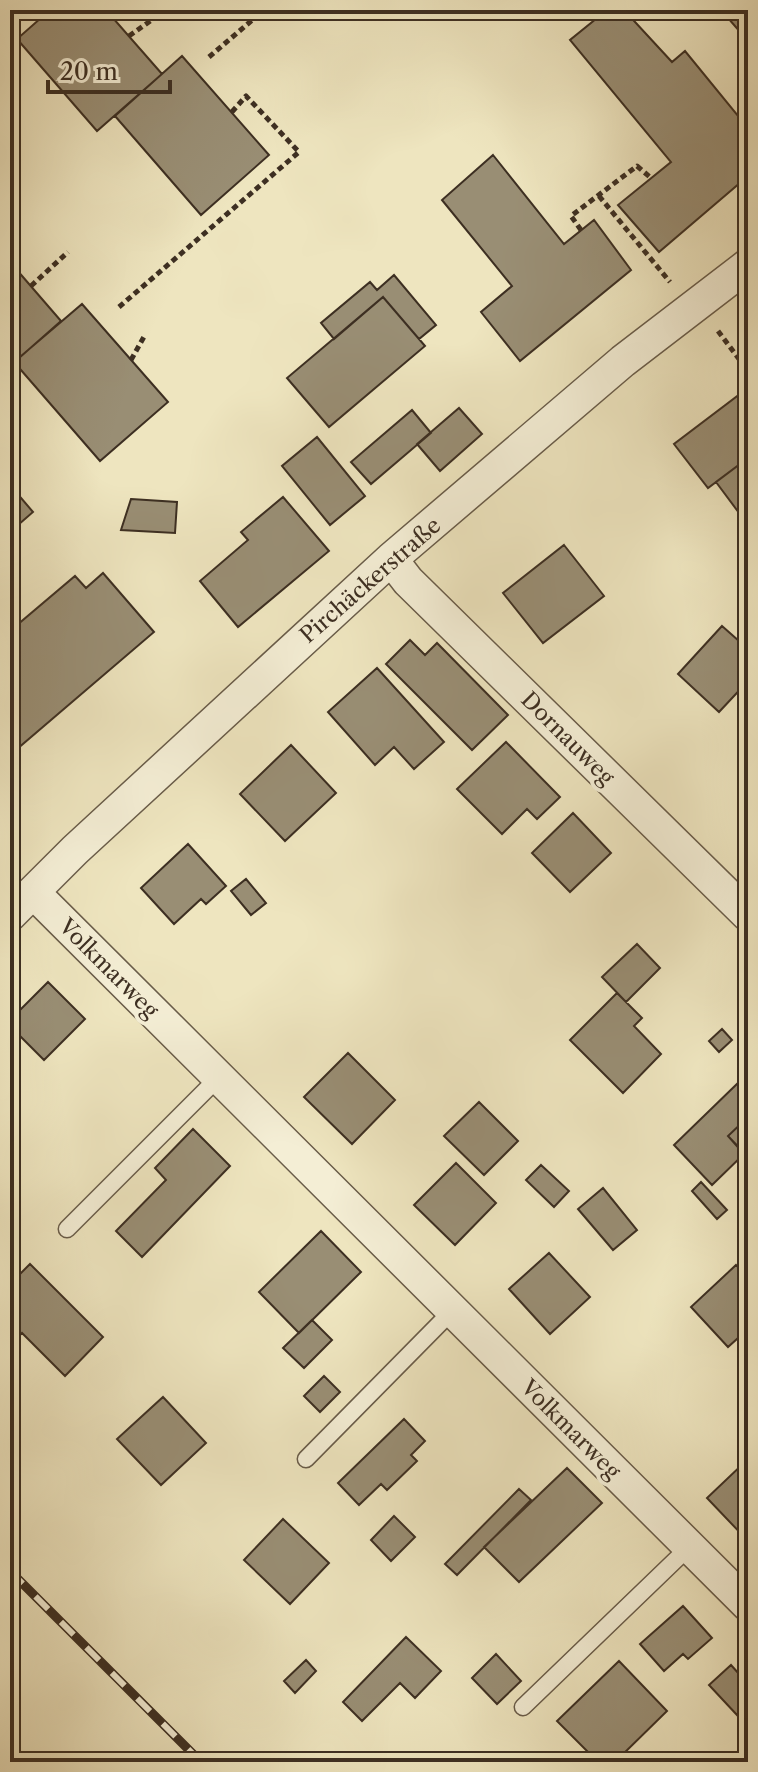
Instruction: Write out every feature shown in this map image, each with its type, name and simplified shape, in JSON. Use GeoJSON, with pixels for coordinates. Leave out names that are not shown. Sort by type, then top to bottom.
{"type":"FeatureCollection","features":[{"type":"Feature","properties":{"kind":"street","name":"Pirchäckerstraße"},"geometry":{"type":"LineString","coordinates":[[10,915],[391,559],[623,361],[687,297],[748,265]]}},
{"type":"Feature","properties":{"kind":"street","name":"Dornauweg"},"geometry":{"type":"LineString","coordinates":[[391,559],[419,592],[748,915]]}},
{"type":"Feature","properties":{"kind":"street","name":"Volkmarweg"},"geometry":{"type":"LineString","coordinates":[[33,892],[217,1079],[748,1605]]}},
{"type":"Feature","properties":{"kind":"lane"},"geometry":{"type":"LineString","coordinates":[[67,1229],[217,1079]]}},
{"type":"Feature","properties":{"kind":"lane"},"geometry":{"type":"LineString","coordinates":[[306,1459],[453,1310]]}},
{"type":"Feature","properties":{"kind":"lane"},"geometry":{"type":"LineString","coordinates":[[523,1707],[688,1548]]}},
{"type":"Feature","properties":{"kind":"path"},"geometry":{"type":"LineString","coordinates":[[129,36],[166,10]]}},
{"type":"Feature","properties":{"kind":"path"},"geometry":{"type":"LineString","coordinates":[[209,57],[264,10]]}},
{"type":"Feature","properties":{"kind":"path"},"geometry":{"type":"LineString","coordinates":[[119,307],[299,152],[246,96],[231,113]]}},
{"type":"Feature","properties":{"kind":"path"},"geometry":{"type":"LineString","coordinates":[[581,230],[571,216],[637,166],[651,178]]}},
{"type":"Feature","properties":{"kind":"path"},"geometry":{"type":"LineString","coordinates":[[599,196],[748,371]]}},
{"type":"Feature","properties":{"kind":"path"},"geometry":{"type":"LineString","coordinates":[[31,286],[68,252]]}},
{"type":"Feature","properties":{"kind":"path"},"geometry":{"type":"LineString","coordinates":[[131,360],[145,335]]}},
{"type":"Feature","properties":{"kind":"building"},"geometry":{"type":"Polygon","coordinates":[[[50,10],[106,10],[162,74],[97,131],[17,39],[50,10]]]}},
{"type":"Feature","properties":{"kind":"building"},"geometry":{"type":"Polygon","coordinates":[[[607,10],[624,10],[672,62],[685,51],[748,128],[748,176],[659,252],[618,205],[671,162],[570,40],[607,10]]]}},
{"type":"Feature","properties":{"kind":"building"},"geometry":{"type":"Polygon","coordinates":[[[721,10],[748,10],[748,41],[721,10]]]}},
{"type":"Feature","properties":{"kind":"building"},"geometry":{"type":"Polygon","coordinates":[[[182,56],[269,155],[201,215],[115,116],[182,56]]]}},
{"type":"Feature","properties":{"kind":"building"},"geometry":{"type":"Polygon","coordinates":[[[493,155],[564,244],[594,220],[631,270],[520,361],[481,312],[512,286],[442,200],[493,155]]]}},
{"type":"Feature","properties":{"kind":"building"},"geometry":{"type":"Polygon","coordinates":[[[10,262],[61,321],[10,366],[10,262]]]}},
{"type":"Feature","properties":{"kind":"building"},"geometry":{"type":"Polygon","coordinates":[[[394,275],[436,325],[419,339],[383,297],[334,339],[321,323],[370,282],[377,290],[394,275]]]}},
{"type":"Feature","properties":{"kind":"building"},"geometry":{"type":"Polygon","coordinates":[[[383,297],[425,346],[329,427],[287,378],[383,297]]]}},
{"type":"Feature","properties":{"kind":"building"},"geometry":{"type":"Polygon","coordinates":[[[82,304],[168,402],[100,461],[14,362],[82,304]]]}},
{"type":"Feature","properties":{"kind":"building"},"geometry":{"type":"Polygon","coordinates":[[[740,394],[748,405],[748,458],[708,488],[674,444],[740,394]]]}},
{"type":"Feature","properties":{"kind":"building"},"geometry":{"type":"Polygon","coordinates":[[[459,408],[482,434],[440,471],[417,444],[459,408]]]}},
{"type":"Feature","properties":{"kind":"building"},"geometry":{"type":"Polygon","coordinates":[[[412,410],[431,433],[371,484],[351,462],[412,410]]]}},
{"type":"Feature","properties":{"kind":"building"},"geometry":{"type":"Polygon","coordinates":[[[317,437],[365,496],[330,525],[282,466],[317,437]]]}},
{"type":"Feature","properties":{"kind":"building"},"geometry":{"type":"Polygon","coordinates":[[[748,458],[748,525],[716,482],[748,458]]]}},
{"type":"Feature","properties":{"kind":"building"},"geometry":{"type":"Polygon","coordinates":[[[10,485],[33,512],[10,532],[10,485]]]}},
{"type":"Feature","properties":{"kind":"building"},"geometry":{"type":"Polygon","coordinates":[[[283,497],[329,551],[238,627],[200,581],[248,540],[241,532],[283,497]]]}},
{"type":"Feature","properties":{"kind":"building"},"geometry":{"type":"Polygon","coordinates":[[[131,499],[177,502],[175,533],[121,530],[131,499]]]}},
{"type":"Feature","properties":{"kind":"building"},"geometry":{"type":"Polygon","coordinates":[[[564,545],[604,596],[543,643],[503,593],[564,545]]]}},
{"type":"Feature","properties":{"kind":"building"},"geometry":{"type":"Polygon","coordinates":[[[103,573],[154,632],[10,755],[10,631],[75,576],[86,588],[103,573]]]}},
{"type":"Feature","properties":{"kind":"building"},"geometry":{"type":"Polygon","coordinates":[[[722,626],[748,649],[748,681],[719,712],[678,674],[722,626]]]}},
{"type":"Feature","properties":{"kind":"building"},"geometry":{"type":"Polygon","coordinates":[[[410,640],[425,655],[437,643],[508,715],[472,750],[386,664],[410,640]]]}},
{"type":"Feature","properties":{"kind":"building"},"geometry":{"type":"Polygon","coordinates":[[[377,668],[444,742],[414,769],[394,747],[375,765],[328,712],[377,668]]]}},
{"type":"Feature","properties":{"kind":"building"},"geometry":{"type":"Polygon","coordinates":[[[506,742],[560,797],[537,819],[527,809],[502,834],[457,789],[506,742]]]}},
{"type":"Feature","properties":{"kind":"building"},"geometry":{"type":"Polygon","coordinates":[[[291,745],[336,793],[285,841],[240,794],[291,745]]]}},
{"type":"Feature","properties":{"kind":"building"},"geometry":{"type":"Polygon","coordinates":[[[573,813],[611,853],[570,892],[532,853],[573,813]]]}},
{"type":"Feature","properties":{"kind":"building"},"geometry":{"type":"Polygon","coordinates":[[[188,844],[226,886],[206,904],[201,899],[174,924],[141,888],[188,844]]]}},
{"type":"Feature","properties":{"kind":"building"},"geometry":{"type":"Polygon","coordinates":[[[246,879],[266,903],[251,915],[231,891],[246,879]]]}},
{"type":"Feature","properties":{"kind":"building"},"geometry":{"type":"Polygon","coordinates":[[[637,944],[660,968],[626,1002],[602,977],[637,944]]]}},
{"type":"Feature","properties":{"kind":"building"},"geometry":{"type":"Polygon","coordinates":[[[48,982],[85,1019],[44,1060],[10,1026],[10,1020],[48,982]]]}},
{"type":"Feature","properties":{"kind":"building"},"geometry":{"type":"Polygon","coordinates":[[[617,993],[642,1018],[634,1026],[661,1054],[623,1093],[570,1040],[617,993]]]}},
{"type":"Feature","properties":{"kind":"building"},"geometry":{"type":"Polygon","coordinates":[[[722,1029],[732,1040],[719,1052],[709,1041],[722,1029]]]}},
{"type":"Feature","properties":{"kind":"building"},"geometry":{"type":"Polygon","coordinates":[[[348,1053],[395,1100],[352,1144],[304,1097],[348,1053]]]}},
{"type":"Feature","properties":{"kind":"building"},"geometry":{"type":"Polygon","coordinates":[[[740,1081],[748,1090],[748,1117],[728,1136],[744,1154],[712,1185],[674,1145],[740,1081]]]}},
{"type":"Feature","properties":{"kind":"building"},"geometry":{"type":"Polygon","coordinates":[[[479,1102],[518,1141],[484,1175],[444,1136],[479,1102]]]}},
{"type":"Feature","properties":{"kind":"building"},"geometry":{"type":"Polygon","coordinates":[[[748,1117],[748,1157],[728,1136],[748,1117]]]}},
{"type":"Feature","properties":{"kind":"building"},"geometry":{"type":"Polygon","coordinates":[[[193,1129],[230,1166],[142,1257],[116,1231],[166,1180],[155,1168],[193,1129]]]}},
{"type":"Feature","properties":{"kind":"building"},"geometry":{"type":"Polygon","coordinates":[[[456,1163],[496,1203],[455,1245],[414,1205],[456,1163]]]}},
{"type":"Feature","properties":{"kind":"building"},"geometry":{"type":"Polygon","coordinates":[[[541,1165],[569,1191],[554,1207],[526,1180],[541,1165]]]}},
{"type":"Feature","properties":{"kind":"building"},"geometry":{"type":"Polygon","coordinates":[[[701,1182],[727,1210],[717,1219],[692,1191],[701,1182]]]}},
{"type":"Feature","properties":{"kind":"building"},"geometry":{"type":"Polygon","coordinates":[[[603,1188],[637,1230],[613,1250],[578,1209],[603,1188]]]}},
{"type":"Feature","properties":{"kind":"building"},"geometry":{"type":"Polygon","coordinates":[[[321,1231],[361,1272],[299,1333],[259,1292],[321,1231]]]}},
{"type":"Feature","properties":{"kind":"building"},"geometry":{"type":"Polygon","coordinates":[[[549,1253],[590,1297],[550,1334],[509,1289],[549,1253]]]}},
{"type":"Feature","properties":{"kind":"building"},"geometry":{"type":"Polygon","coordinates":[[[30,1264],[103,1337],[65,1376],[22,1333],[10,1345],[10,1284],[30,1264]]]}},
{"type":"Feature","properties":{"kind":"building"},"geometry":{"type":"Polygon","coordinates":[[[736,1265],[748,1277],[748,1329],[728,1347],[691,1307],[736,1265]]]}},
{"type":"Feature","properties":{"kind":"building"},"geometry":{"type":"Polygon","coordinates":[[[312,1320],[332,1340],[304,1368],[283,1348],[312,1320]]]}},
{"type":"Feature","properties":{"kind":"building"},"geometry":{"type":"Polygon","coordinates":[[[324,1376],[340,1392],[320,1412],[304,1396],[324,1376]]]}},
{"type":"Feature","properties":{"kind":"building"},"geometry":{"type":"Polygon","coordinates":[[[163,1397],[206,1443],[161,1485],[117,1439],[163,1397]]]}},
{"type":"Feature","properties":{"kind":"building"},"geometry":{"type":"Polygon","coordinates":[[[404,1419],[425,1441],[411,1455],[417,1461],[387,1490],[381,1484],[359,1505],[338,1483],[404,1419]]]}},
{"type":"Feature","properties":{"kind":"building"},"geometry":{"type":"Polygon","coordinates":[[[748,1459],[748,1541],[707,1498],[748,1459]]]}},
{"type":"Feature","properties":{"kind":"building"},"geometry":{"type":"Polygon","coordinates":[[[567,1468],[602,1503],[519,1582],[484,1547],[567,1468]]]}},
{"type":"Feature","properties":{"kind":"building"},"geometry":{"type":"Polygon","coordinates":[[[519,1489],[531,1500],[457,1575],[445,1564],[519,1489]]]}},
{"type":"Feature","properties":{"kind":"building"},"geometry":{"type":"Polygon","coordinates":[[[394,1516],[415,1537],[391,1561],[371,1540],[394,1516]]]}},
{"type":"Feature","properties":{"kind":"building"},"geometry":{"type":"Polygon","coordinates":[[[283,1519],[329,1563],[290,1604],[244,1560],[283,1519]]]}},
{"type":"Feature","properties":{"kind":"building"},"geometry":{"type":"Polygon","coordinates":[[[683,1606],[712,1638],[688,1659],[683,1654],[664,1671],[640,1644],[683,1606]]]}},
{"type":"Feature","properties":{"kind":"building"},"geometry":{"type":"Polygon","coordinates":[[[406,1637],[441,1671],[415,1698],[400,1683],[362,1721],[343,1702],[406,1637]]]}},
{"type":"Feature","properties":{"kind":"building"},"geometry":{"type":"Polygon","coordinates":[[[496,1654],[521,1681],[497,1704],[472,1678],[496,1654]]]}},
{"type":"Feature","properties":{"kind":"building"},"geometry":{"type":"Polygon","coordinates":[[[306,1660],[316,1671],[295,1693],[284,1681],[306,1660]]]}},
{"type":"Feature","properties":{"kind":"building"},"geometry":{"type":"Polygon","coordinates":[[[619,1661],[667,1711],[615,1762],[598,1762],[557,1721],[619,1661]]]}},
{"type":"Feature","properties":{"kind":"building"},"geometry":{"type":"Polygon","coordinates":[[[731,1665],[748,1684],[748,1705],[737,1715],[709,1685],[731,1665]]]}},
{"type":"Feature","properties":{"kind":"railway"},"geometry":{"type":"LineString","coordinates":[[10,1571],[201,1762]]}}]}
